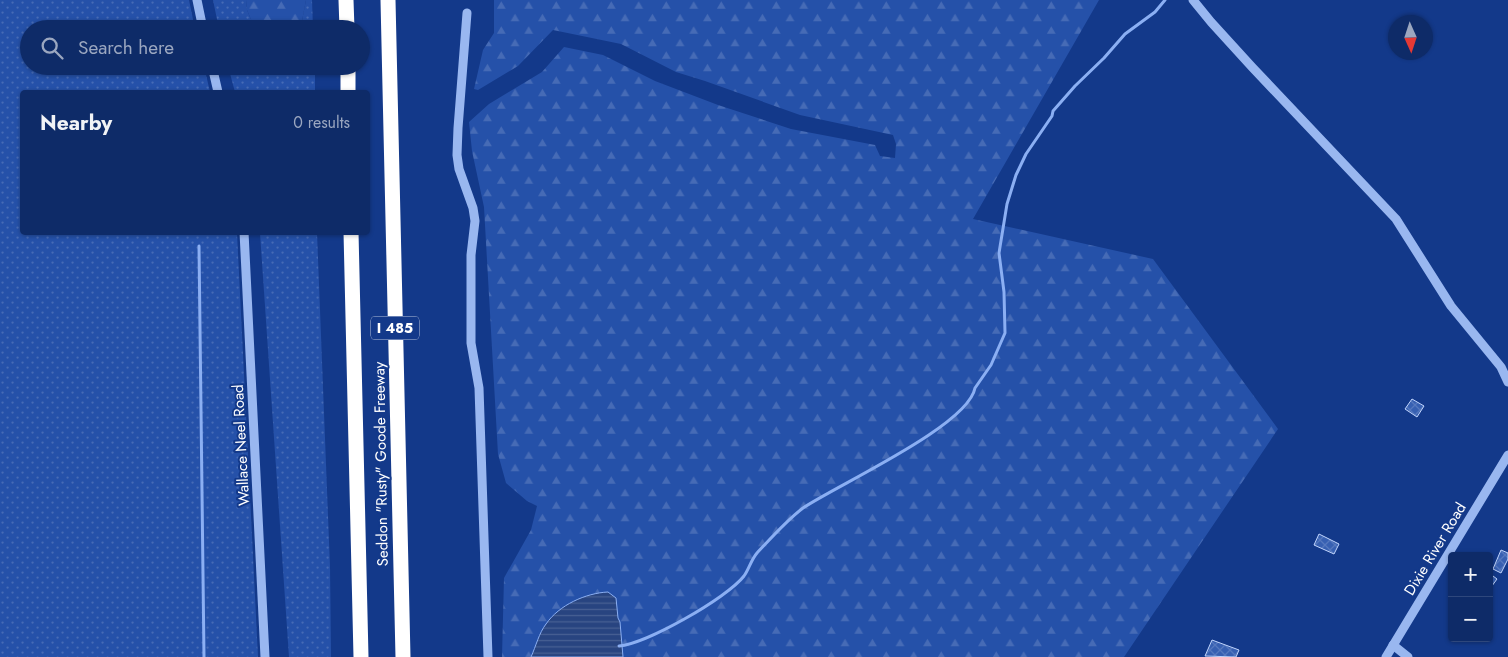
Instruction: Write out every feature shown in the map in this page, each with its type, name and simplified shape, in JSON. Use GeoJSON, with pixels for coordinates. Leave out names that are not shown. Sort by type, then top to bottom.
{"type":"FeatureCollection","features":[{"type":"Feature","properties":{"kind":"highway"},"geometry":{"type":"LineString","coordinates":[[346,0],[347,20]]}},
{"type":"Feature","properties":{"kind":"highway","name":"Seddon \"Rusty\" Goode Freeway"},"geometry":{"type":"LineString","coordinates":[[388,0],[402,657]]}},
{"type":"Feature","properties":{"kind":"highway"},"geometry":{"type":"LineString","coordinates":[[348,75],[348,90]]}},
{"type":"Feature","properties":{"kind":"highway","name":"Seddon \"Rusty\" Goode Freeway"},"geometry":{"type":"LineString","coordinates":[[351,235],[361,657]]}},
{"type":"Feature","properties":{"kind":"street"},"geometry":{"type":"LineString","coordinates":[[196,0],[201,20]]}},
{"type":"Feature","properties":{"kind":"street"},"geometry":{"type":"LineString","coordinates":[[1193,0],[1235,48],[1396,218],[1451,306],[1501,367],[1508,382]]}},
{"type":"Feature","properties":{"kind":"street"},"geometry":{"type":"LineString","coordinates":[[467,13],[457,155],[459,169],[473,208],[475,221],[471,255],[471,344],[479,388],[488,657]]}},
{"type":"Feature","properties":{"kind":"street"},"geometry":{"type":"LineString","coordinates":[[214,75],[218,90]]}},
{"type":"Feature","properties":{"kind":"street","name":"Wallace Neel Road"},"geometry":{"type":"LineString","coordinates":[[244,235],[266,657]]}},
{"type":"Feature","properties":{"kind":"street","name":"Dixie River Road"},"geometry":{"type":"LineString","coordinates":[[1386,657],[1508,455]]}},
{"type":"Feature","properties":{"kind":"street"},"geometry":{"type":"LineString","coordinates":[[1393,645],[1408,657]]}},
{"type":"Feature","properties":{"kind":"green space"},"geometry":{"type":"Polygon","coordinates":[[[0,0],[189,0],[193,20],[20,20],[20,75],[206,75],[210,90],[20,90],[20,235],[237,235],[258,657],[0,657],[0,0]]]}},
{"type":"Feature","properties":{"kind":"green space"},"geometry":{"type":"Polygon","coordinates":[[[213,0],[246,0],[247,10],[251,20],[217,20],[213,0]]]}},
{"type":"Feature","properties":{"kind":"green space"},"geometry":{"type":"Polygon","coordinates":[[[246,0],[306,0],[302,20],[251,20],[247,10],[246,0]]]}},
{"type":"Feature","properties":{"kind":"green space"},"geometry":{"type":"Polygon","coordinates":[[[306,0],[312,0],[313,20],[302,20],[306,0]]]}},
{"type":"Feature","properties":{"kind":"green space"},"geometry":{"type":"Polygon","coordinates":[[[494,0],[1099,0],[973,219],[1153,259],[1278,429],[1124,657],[502,657],[504,578],[531,530],[537,506],[527,501],[506,483],[498,454],[484,207],[472,151],[469,122],[489,104],[542,72],[564,47],[603,55],[655,81],[718,105],[791,129],[875,145],[880,156],[895,158],[896,144],[893,135],[800,115],[676,72],[621,44],[553,30],[518,66],[478,90],[474,89],[483,50],[494,33],[494,0]]]}},
{"type":"Feature","properties":{"kind":"green space"},"geometry":{"type":"Polygon","coordinates":[[[230,75],[315,75],[315,90],[234,90],[230,75]]]}},
{"type":"Feature","properties":{"kind":"green space"},"geometry":{"type":"Polygon","coordinates":[[[260,235],[317,235],[330,567],[331,657],[289,657],[260,235]]]}},
{"type":"Feature","properties":{"kind":"shaded area"},"geometry":{"type":"Polygon","coordinates":[[[608,592],[616,598],[623,657],[531,657],[539,635],[551,617],[558,611],[574,601],[608,592]]]}},
{"type":"Feature","properties":{"kind":"building"},"geometry":{"type":"Polygon","coordinates":[[[1412,399],[1424,406],[1417,417],[1405,409],[1412,399]]]}},
{"type":"Feature","properties":{"kind":"building"},"geometry":{"type":"Polygon","coordinates":[[[1319,534],[1339,544],[1334,554],[1314,545],[1319,534]]]}},
{"type":"Feature","properties":{"kind":"building"},"geometry":{"type":"Polygon","coordinates":[[[1501,550],[1508,553],[1508,559],[1501,573],[1493,569],[1501,550]]]}},
{"type":"Feature","properties":{"kind":"building"},"geometry":{"type":"Polygon","coordinates":[[[1493,576],[1497,579],[1493,584],[1493,576]]]}},
{"type":"Feature","properties":{"kind":"building"},"geometry":{"type":"Polygon","coordinates":[[[1212,640],[1239,650],[1236,657],[1205,656],[1212,640]]]}},
{"type":"Feature","properties":{"kind":"waterway"},"geometry":{"type":"LineString","coordinates":[[619,646],[666,629],[721,596],[744,576],[757,553],[803,508],[926,437],[950,420],[967,403],[991,365],[1005,333],[1004,292],[999,253],[1007,204],[1016,175],[1026,154],[1052,116],[1053,111],[1075,86],[1125,34],[1155,12],[1165,0]]}},
{"type":"Feature","properties":{"kind":"waterway"},"geometry":{"type":"LineString","coordinates":[[199,246],[204,657]]}}]}
